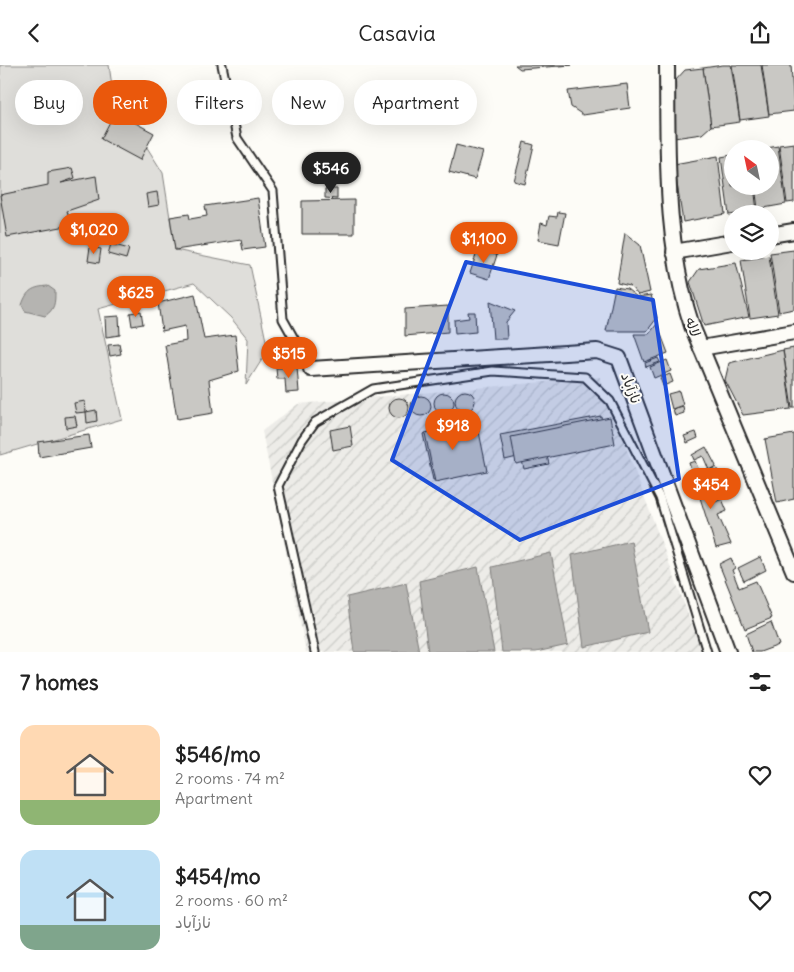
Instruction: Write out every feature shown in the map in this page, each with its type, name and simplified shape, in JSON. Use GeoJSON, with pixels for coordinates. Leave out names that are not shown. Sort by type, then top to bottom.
{"type":"FeatureCollection","features":[{"type":"Feature","properties":{"kind":"street","name":"لاله"},"geometry":{"type":"LineString","coordinates":[[667,65],[668,169],[674,252],[686,307],[701,348],[789,545],[794,572]]}},
{"type":"Feature","properties":{"kind":"street"},"geometry":{"type":"LineString","coordinates":[[779,234],[794,231]]}},
{"type":"Feature","properties":{"kind":"street"},"geometry":{"type":"LineString","coordinates":[[674,252],[724,243]]}},
{"type":"Feature","properties":{"kind":"street"},"geometry":{"type":"LineString","coordinates":[[701,348],[794,331]]}},
{"type":"Feature","properties":{"kind":"street","name":"نازآباد"},"geometry":{"type":"LineString","coordinates":[[311,369],[596,351],[619,358],[728,652]]}},
{"type":"Feature","properties":{"kind":"lane"},"geometry":{"type":"LineString","coordinates":[[222,65],[238,138],[273,191],[283,319],[311,369]]}},
{"type":"Feature","properties":{"kind":"lane"},"geometry":{"type":"LineString","coordinates":[[316,652],[278,486],[302,440],[315,422],[373,389],[493,371],[586,377],[610,401],[660,498],[707,652]]}},
{"type":"Feature","properties":{"kind":"highlighted area"},"geometry":{"type":"Polygon","coordinates":[[[466,262],[653,300],[679,479],[520,540],[392,460],[466,262]]]}},
{"type":"Feature","properties":{"kind":"shaded area"},"geometry":{"type":"Polygon","coordinates":[[[0,65],[109,65],[111,80],[93,80],[93,125],[133,125],[163,173],[175,250],[250,265],[268,350],[246,385],[248,339],[231,318],[194,283],[98,309],[122,419],[0,455],[0,65]]]}},
{"type":"Feature","properties":{"kind":"shaded area"},"geometry":{"type":"Polygon","coordinates":[[[48,286],[55,291],[51,311],[45,316],[25,311],[22,305],[28,293],[34,288],[48,286]]]}},
{"type":"Feature","properties":{"kind":"shaded area"},"geometry":{"type":"Polygon","coordinates":[[[600,377],[702,652],[306,652],[262,431],[298,404],[600,377]]]}},
{"type":"Feature","properties":{"kind":"shaded area"},"geometry":{"type":"Polygon","coordinates":[[[631,541],[648,632],[584,647],[572,555],[631,541]]]}},
{"type":"Feature","properties":{"kind":"shaded area"},"geometry":{"type":"Polygon","coordinates":[[[551,553],[568,645],[536,652],[502,652],[492,567],[551,553]]]}},
{"type":"Feature","properties":{"kind":"shaded area"},"geometry":{"type":"Polygon","coordinates":[[[478,567],[494,652],[428,652],[419,581],[478,567]]]}},
{"type":"Feature","properties":{"kind":"shaded area"},"geometry":{"type":"Polygon","coordinates":[[[406,583],[419,652],[354,652],[347,597],[406,583]]]}},
{"type":"Feature","properties":{"kind":"building"},"geometry":{"type":"Polygon","coordinates":[[[515,65],[572,65],[520,69],[515,65]]]}},
{"type":"Feature","properties":{"kind":"building"},"geometry":{"type":"Polygon","coordinates":[[[731,65],[740,122],[711,126],[703,68],[731,65]]]}},
{"type":"Feature","properties":{"kind":"building"},"geometry":{"type":"Polygon","coordinates":[[[732,65],[761,65],[769,116],[740,120],[732,65]]]}},
{"type":"Feature","properties":{"kind":"building"},"geometry":{"type":"Polygon","coordinates":[[[762,65],[791,65],[794,111],[769,114],[762,65]]]}},
{"type":"Feature","properties":{"kind":"building"},"geometry":{"type":"Polygon","coordinates":[[[703,68],[711,126],[702,134],[674,138],[675,81],[685,70],[703,68]]]}},
{"type":"Feature","properties":{"kind":"building"},"geometry":{"type":"Polygon","coordinates":[[[627,84],[630,108],[583,115],[571,107],[568,91],[627,84]]]}},
{"type":"Feature","properties":{"kind":"building"},"geometry":{"type":"Polygon","coordinates":[[[108,125],[139,125],[154,133],[140,160],[101,139],[108,125]]]}},
{"type":"Feature","properties":{"kind":"building"},"geometry":{"type":"Polygon","coordinates":[[[524,142],[534,145],[525,184],[514,181],[524,142]]]}},
{"type":"Feature","properties":{"kind":"building"},"geometry":{"type":"Polygon","coordinates":[[[794,143],[794,202],[787,203],[779,145],[794,143]]]}},
{"type":"Feature","properties":{"kind":"building"},"geometry":{"type":"Polygon","coordinates":[[[456,145],[483,152],[475,179],[449,172],[456,145]]]}},
{"type":"Feature","properties":{"kind":"building"},"geometry":{"type":"Polygon","coordinates":[[[779,153],[786,204],[757,205],[756,195],[779,195],[779,153]]]}},
{"type":"Feature","properties":{"kind":"building"},"geometry":{"type":"Polygon","coordinates":[[[718,156],[724,214],[683,222],[674,164],[718,156]]]}},
{"type":"Feature","properties":{"kind":"building"},"geometry":{"type":"Polygon","coordinates":[[[724,156],[724,179],[721,157],[724,156]]]}},
{"type":"Feature","properties":{"kind":"building"},"geometry":{"type":"Polygon","coordinates":[[[72,168],[75,178],[61,183],[96,176],[99,200],[67,211],[72,225],[7,237],[0,195],[48,185],[48,172],[72,168]]]}},
{"type":"Feature","properties":{"kind":"building"},"geometry":{"type":"Polygon","coordinates":[[[325,189],[337,189],[337,199],[325,198],[325,189]]]}},
{"type":"Feature","properties":{"kind":"building"},"geometry":{"type":"Polygon","coordinates":[[[157,192],[159,205],[148,207],[146,194],[157,192]]]}},
{"type":"Feature","properties":{"kind":"building"},"geometry":{"type":"Polygon","coordinates":[[[726,195],[755,195],[756,205],[728,205],[726,195]]]}},
{"type":"Feature","properties":{"kind":"building"},"geometry":{"type":"Polygon","coordinates":[[[258,198],[265,247],[243,250],[241,240],[175,250],[170,217],[189,214],[190,219],[207,216],[205,206],[258,198]]]}},
{"type":"Feature","properties":{"kind":"building"},"geometry":{"type":"Polygon","coordinates":[[[354,200],[354,234],[302,234],[302,201],[354,200]]]}},
{"type":"Feature","properties":{"kind":"building"},"geometry":{"type":"Polygon","coordinates":[[[558,212],[565,213],[559,244],[538,240],[541,223],[547,225],[549,216],[557,217],[558,212]]]}},
{"type":"Feature","properties":{"kind":"building"},"geometry":{"type":"Polygon","coordinates":[[[625,233],[640,245],[650,292],[638,295],[630,286],[617,283],[625,233]]]}},
{"type":"Feature","properties":{"kind":"building"},"geometry":{"type":"Polygon","coordinates":[[[111,244],[129,249],[126,259],[108,254],[111,244]]]}},
{"type":"Feature","properties":{"kind":"building"},"geometry":{"type":"Polygon","coordinates":[[[90,247],[101,249],[99,263],[88,261],[90,247]]]}},
{"type":"Feature","properties":{"kind":"building"},"geometry":{"type":"Polygon","coordinates":[[[478,249],[497,255],[489,279],[470,273],[478,249]]]}},
{"type":"Feature","properties":{"kind":"building"},"geometry":{"type":"Polygon","coordinates":[[[794,250],[794,309],[779,312],[771,260],[779,260],[779,252],[794,250]]]}},
{"type":"Feature","properties":{"kind":"building"},"geometry":{"type":"Polygon","coordinates":[[[741,260],[770,260],[778,314],[750,318],[741,260]]]}},
{"type":"Feature","properties":{"kind":"building"},"geometry":{"type":"Polygon","coordinates":[[[736,263],[749,317],[704,326],[690,282],[699,269],[736,263]]]}},
{"type":"Feature","properties":{"kind":"building"},"geometry":{"type":"Polygon","coordinates":[[[615,287],[627,289],[637,297],[651,295],[657,318],[647,331],[606,331],[615,287]]]}},
{"type":"Feature","properties":{"kind":"building"},"geometry":{"type":"Polygon","coordinates":[[[195,294],[204,339],[235,335],[239,371],[209,380],[213,413],[177,419],[165,345],[186,341],[185,326],[162,331],[158,303],[195,294]]]}},
{"type":"Feature","properties":{"kind":"building"},"geometry":{"type":"Polygon","coordinates":[[[490,301],[515,311],[506,322],[507,339],[493,339],[490,301]]]}},
{"type":"Feature","properties":{"kind":"building"},"geometry":{"type":"Polygon","coordinates":[[[448,306],[448,332],[405,336],[405,309],[448,306]]]}},
{"type":"Feature","properties":{"kind":"building"},"geometry":{"type":"Polygon","coordinates":[[[141,311],[143,324],[132,326],[130,313],[141,311]]]}},
{"type":"Feature","properties":{"kind":"building"},"geometry":{"type":"Polygon","coordinates":[[[468,312],[475,312],[476,332],[455,334],[454,320],[469,318],[468,312]]]}},
{"type":"Feature","properties":{"kind":"building"},"geometry":{"type":"Polygon","coordinates":[[[119,316],[120,335],[106,337],[105,317],[119,316]]]}},
{"type":"Feature","properties":{"kind":"building"},"geometry":{"type":"Polygon","coordinates":[[[657,324],[668,353],[644,362],[634,334],[649,334],[657,324]]]}},
{"type":"Feature","properties":{"kind":"building"},"geometry":{"type":"Polygon","coordinates":[[[119,344],[121,354],[110,356],[108,345],[119,344]]]}},
{"type":"Feature","properties":{"kind":"building"},"geometry":{"type":"Polygon","coordinates":[[[794,348],[794,408],[792,408],[783,350],[794,348]]]}},
{"type":"Feature","properties":{"kind":"building"},"geometry":{"type":"Polygon","coordinates":[[[783,350],[791,409],[743,415],[725,380],[729,363],[783,350]]]}},
{"type":"Feature","properties":{"kind":"building"},"geometry":{"type":"Polygon","coordinates":[[[658,358],[660,362],[646,367],[645,363],[658,358]]]}},
{"type":"Feature","properties":{"kind":"building"},"geometry":{"type":"Polygon","coordinates":[[[667,360],[671,371],[654,378],[650,367],[667,360]]]}},
{"type":"Feature","properties":{"kind":"building"},"geometry":{"type":"Polygon","coordinates":[[[297,367],[299,392],[286,393],[285,379],[277,379],[276,368],[297,367]]]}},
{"type":"Feature","properties":{"kind":"building"},"geometry":{"type":"Polygon","coordinates":[[[670,374],[673,382],[663,386],[660,378],[670,374]]]}},
{"type":"Feature","properties":{"kind":"building"},"geometry":{"type":"Polygon","coordinates":[[[461,391],[469,391],[475,397],[475,405],[469,411],[461,411],[455,405],[455,397],[461,391]]]}},
{"type":"Feature","properties":{"kind":"building"},"geometry":{"type":"Polygon","coordinates":[[[679,391],[683,405],[672,409],[668,394],[679,391]]]}},
{"type":"Feature","properties":{"kind":"building"},"geometry":{"type":"Polygon","coordinates":[[[440,393],[448,393],[454,399],[454,407],[448,413],[440,413],[434,407],[434,399],[440,393]]]}},
{"type":"Feature","properties":{"kind":"building"},"geometry":{"type":"Polygon","coordinates":[[[417,396],[425,396],[431,402],[431,410],[425,416],[417,416],[411,410],[411,402],[417,396]]]}},
{"type":"Feature","properties":{"kind":"building"},"geometry":{"type":"Polygon","coordinates":[[[395,398],[403,398],[409,404],[409,412],[403,418],[395,418],[389,412],[389,404],[395,398]]]}},
{"type":"Feature","properties":{"kind":"building"},"geometry":{"type":"Polygon","coordinates":[[[85,401],[86,412],[76,413],[74,403],[85,401]]]}},
{"type":"Feature","properties":{"kind":"building"},"geometry":{"type":"Polygon","coordinates":[[[683,406],[684,413],[675,416],[673,409],[683,406]]]}},
{"type":"Feature","properties":{"kind":"building"},"geometry":{"type":"Polygon","coordinates":[[[96,410],[97,421],[87,423],[86,412],[96,410]]]}},
{"type":"Feature","properties":{"kind":"building"},"geometry":{"type":"Polygon","coordinates":[[[75,416],[77,426],[66,428],[65,417],[75,416]]]}},
{"type":"Feature","properties":{"kind":"building"},"geometry":{"type":"Polygon","coordinates":[[[601,416],[605,441],[546,452],[549,464],[524,469],[521,456],[505,460],[500,435],[601,416]]]}},
{"type":"Feature","properties":{"kind":"building"},"geometry":{"type":"Polygon","coordinates":[[[610,417],[615,444],[516,464],[511,437],[610,417]]]}},
{"type":"Feature","properties":{"kind":"building"},"geometry":{"type":"Polygon","coordinates":[[[473,422],[484,468],[433,480],[423,434],[473,422]]]}},
{"type":"Feature","properties":{"kind":"building"},"geometry":{"type":"Polygon","coordinates":[[[477,422],[487,471],[435,482],[425,433],[477,422]]]}},
{"type":"Feature","properties":{"kind":"building"},"geometry":{"type":"Polygon","coordinates":[[[350,426],[353,446],[333,450],[330,430],[350,426]]]}},
{"type":"Feature","properties":{"kind":"building"},"geometry":{"type":"Polygon","coordinates":[[[696,432],[698,438],[687,443],[684,436],[696,432]]]}},
{"type":"Feature","properties":{"kind":"building"},"geometry":{"type":"Polygon","coordinates":[[[794,434],[794,499],[777,503],[765,439],[794,434]]]}},
{"type":"Feature","properties":{"kind":"building"},"geometry":{"type":"Polygon","coordinates":[[[89,435],[91,448],[39,457],[38,442],[89,435]]]}},
{"type":"Feature","properties":{"kind":"building"},"geometry":{"type":"Polygon","coordinates":[[[706,447],[716,466],[709,470],[703,456],[694,460],[692,455],[706,447]]]}},
{"type":"Feature","properties":{"kind":"building"},"geometry":{"type":"Polygon","coordinates":[[[695,461],[713,503],[722,499],[727,511],[718,515],[731,544],[716,548],[689,463],[695,461]]]}},
{"type":"Feature","properties":{"kind":"building"},"geometry":{"type":"Polygon","coordinates":[[[716,467],[721,479],[715,482],[712,476],[704,480],[701,474],[716,467]]]}},
{"type":"Feature","properties":{"kind":"building"},"geometry":{"type":"Polygon","coordinates":[[[722,481],[727,491],[721,494],[718,489],[711,493],[708,488],[722,481]]]}},
{"type":"Feature","properties":{"kind":"building"},"geometry":{"type":"Polygon","coordinates":[[[760,557],[766,570],[744,581],[738,568],[760,557]]]}},
{"type":"Feature","properties":{"kind":"building"},"geometry":{"type":"Polygon","coordinates":[[[731,558],[735,568],[732,570],[739,588],[756,581],[772,618],[745,629],[719,564],[731,558]]]}},
{"type":"Feature","properties":{"kind":"building"},"geometry":{"type":"Polygon","coordinates":[[[771,622],[779,645],[760,652],[752,652],[746,634],[771,622]]]}}]}
